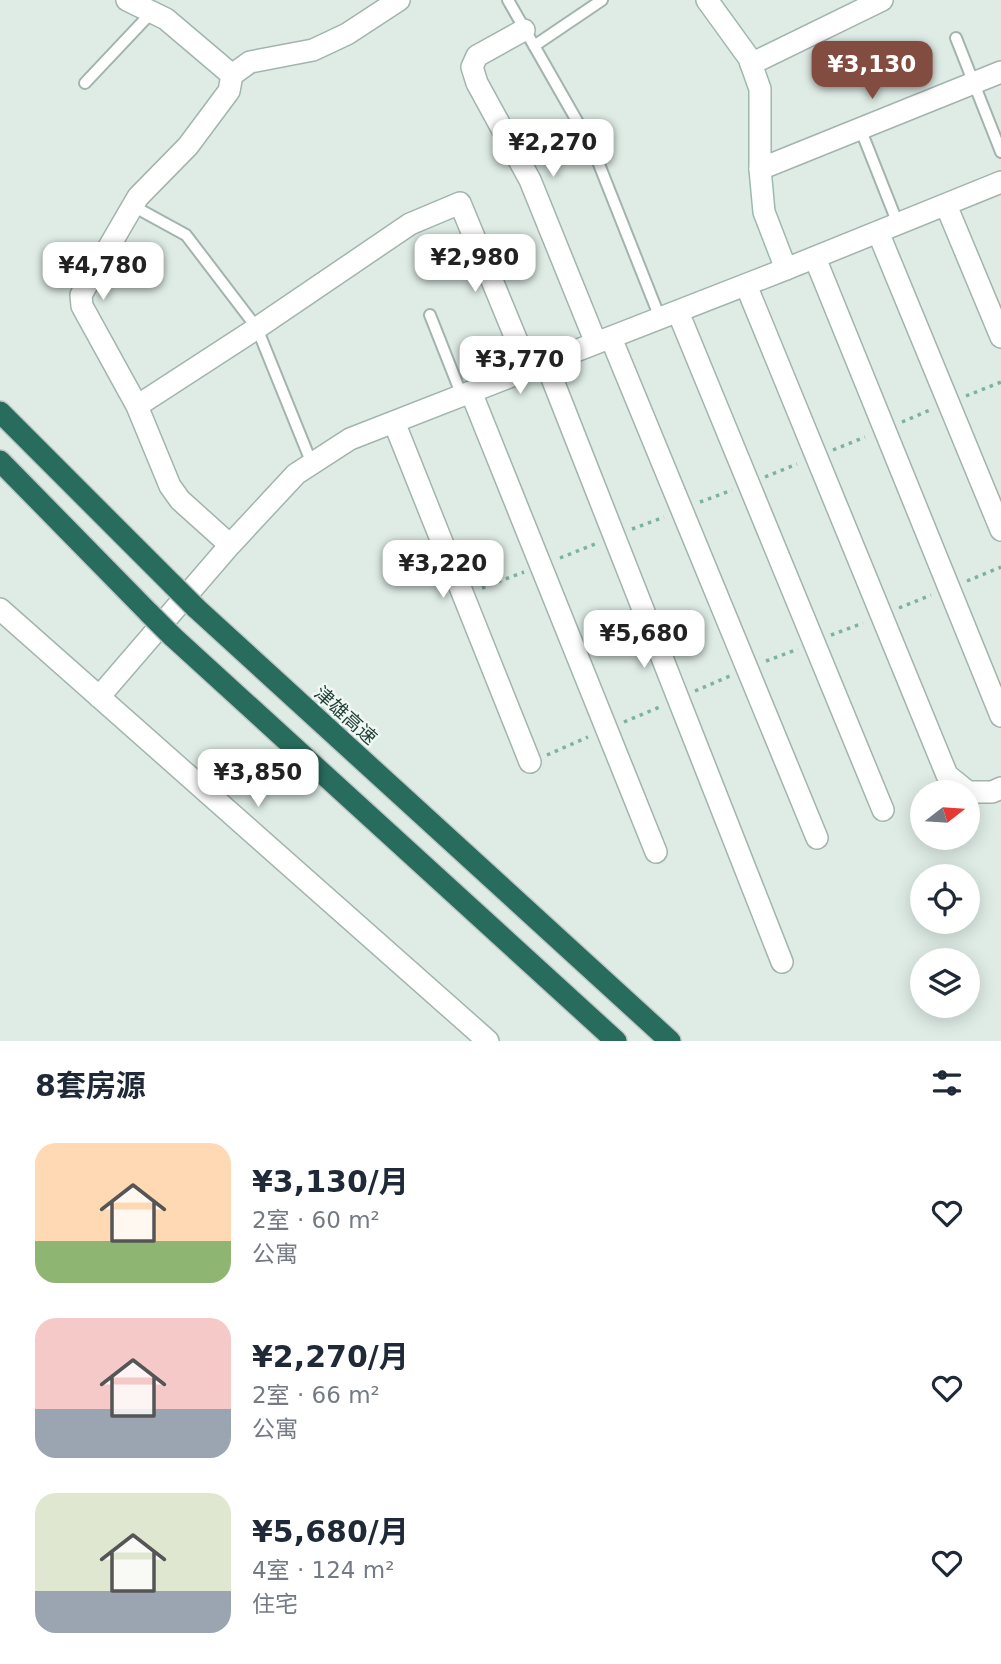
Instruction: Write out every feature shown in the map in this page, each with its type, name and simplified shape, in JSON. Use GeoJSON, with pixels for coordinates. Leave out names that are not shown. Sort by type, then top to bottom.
{"type":"FeatureCollection","features":[{"type":"Feature","properties":{"kind":"highway","name":"津雄高速"},"geometry":{"type":"LineString","coordinates":[[0,412],[196,608],[670,1041]]}},
{"type":"Feature","properties":{"kind":"highway"},"geometry":{"type":"LineString","coordinates":[[0,461],[172,636],[615,1041]]}},
{"type":"Feature","properties":{"kind":"street"},"geometry":{"type":"LineString","coordinates":[[127,0],[160,6],[166,19],[232,75]]}},
{"type":"Feature","properties":{"kind":"street"},"geometry":{"type":"LineString","coordinates":[[230,545],[180,500],[170,486],[137,405],[82,306],[81,295],[138,197],[188,146],[229,91],[232,75],[250,62],[313,51],[347,34],[399,0]]}},
{"type":"Feature","properties":{"kind":"street"},"geometry":{"type":"LineString","coordinates":[[707,0],[749,58],[760,89],[760,169],[764,212],[786,270]]}},
{"type":"Feature","properties":{"kind":"street"},"geometry":{"type":"LineString","coordinates":[[751,64],[882,0]]}},
{"type":"Feature","properties":{"kind":"street"},"geometry":{"type":"LineString","coordinates":[[529,38],[477,56],[472,67],[477,83],[530,180],[604,340],[817,838]]}},
{"type":"Feature","properties":{"kind":"street"},"geometry":{"type":"LineString","coordinates":[[760,169],[1001,72]]}},
{"type":"Feature","properties":{"kind":"street"},"geometry":{"type":"LineString","coordinates":[[99,697],[230,545],[296,474],[350,439],[786,270],[1001,182]]}},
{"type":"Feature","properties":{"kind":"street"},"geometry":{"type":"LineString","coordinates":[[137,405],[257,328],[410,224],[460,203],[537,366],[782,962]]}},
{"type":"Feature","properties":{"kind":"street"},"geometry":{"type":"LineString","coordinates":[[946,205],[1001,337]]}},
{"type":"Feature","properties":{"kind":"street"},"geometry":{"type":"LineString","coordinates":[[878,232],[1001,530]]}},
{"type":"Feature","properties":{"kind":"street"},"geometry":{"type":"LineString","coordinates":[[815,258],[1001,716]]}},
{"type":"Feature","properties":{"kind":"street"},"geometry":{"type":"LineString","coordinates":[[746,285],[947,775],[968,792],[992,792],[1001,788]]}},
{"type":"Feature","properties":{"kind":"street"},"geometry":{"type":"LineString","coordinates":[[669,315],[883,810]]}},
{"type":"Feature","properties":{"kind":"street"},"geometry":{"type":"LineString","coordinates":[[467,394],[656,852]]}},
{"type":"Feature","properties":{"kind":"street"},"geometry":{"type":"LineString","coordinates":[[394,422],[530,762]]}},
{"type":"Feature","properties":{"kind":"street"},"geometry":{"type":"LineString","coordinates":[[0,609],[488,1041]]}},
{"type":"Feature","properties":{"kind":"lane"},"geometry":{"type":"LineString","coordinates":[[508,0],[593,149],[669,315]]}},
{"type":"Feature","properties":{"kind":"lane"},"geometry":{"type":"LineString","coordinates":[[529,38],[595,2]]}},
{"type":"Feature","properties":{"kind":"lane"},"geometry":{"type":"LineString","coordinates":[[85,83],[160,6]]}},
{"type":"Feature","properties":{"kind":"lane"},"geometry":{"type":"LineString","coordinates":[[956,38],[1001,152]]}},
{"type":"Feature","properties":{"kind":"lane"},"geometry":{"type":"LineString","coordinates":[[860,128],[898,224]]}},
{"type":"Feature","properties":{"kind":"lane"},"geometry":{"type":"LineString","coordinates":[[133,206],[187,235],[257,328],[312,464]]}},
{"type":"Feature","properties":{"kind":"lane"},"geometry":{"type":"LineString","coordinates":[[430,315],[467,394]]}}]}
